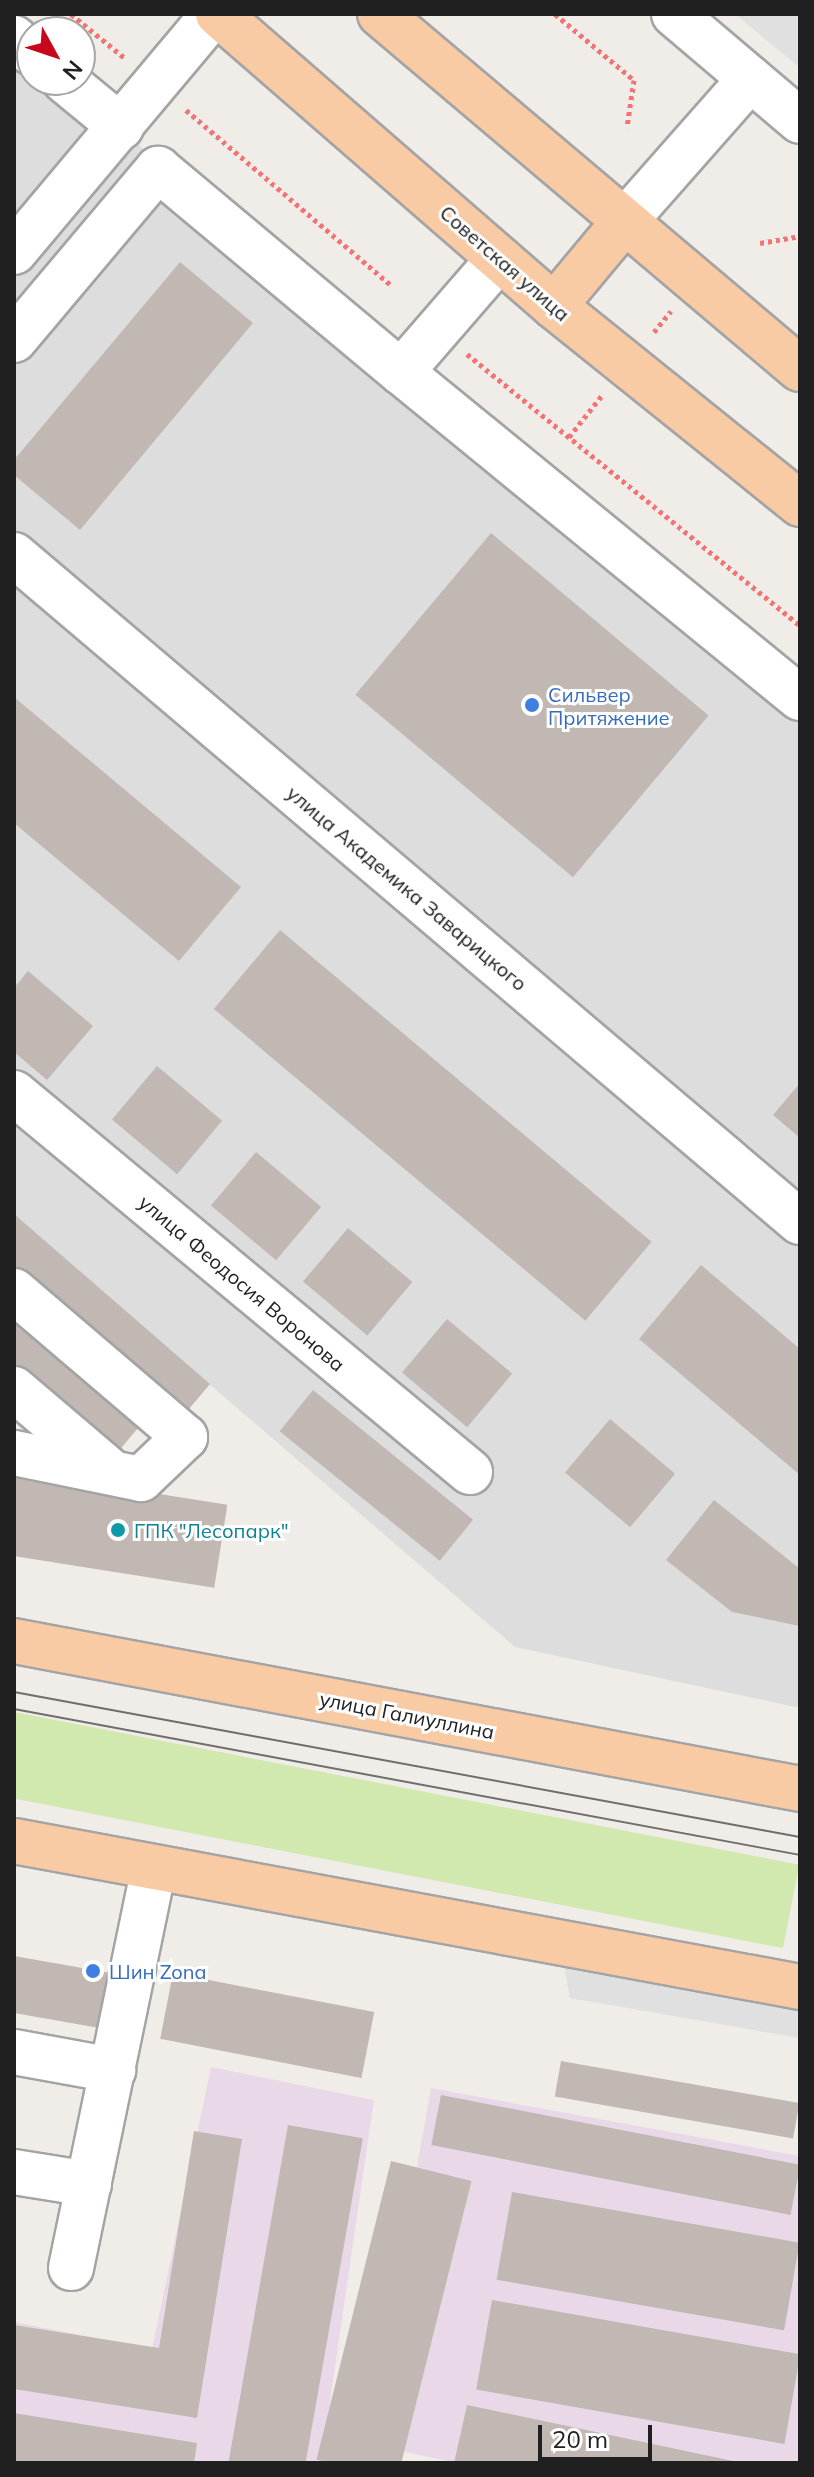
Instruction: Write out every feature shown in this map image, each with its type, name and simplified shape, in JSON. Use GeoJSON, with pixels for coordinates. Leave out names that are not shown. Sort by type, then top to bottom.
{"type":"FeatureCollection","features":[{"type":"Feature","properties":{"kind":"main road","name":"Советская улица"},"geometry":{"type":"LineString","coordinates":[[216,14],[554,306],[800,504]]}},
{"type":"Feature","properties":{"kind":"main road"},"geometry":{"type":"LineString","coordinates":[[380,14],[800,369]]}},
{"type":"Feature","properties":{"kind":"main road"},"geometry":{"type":"LineString","coordinates":[[554,306],[624,222]]}},
{"type":"Feature","properties":{"kind":"main road","name":"улица Галиуллина"},"geometry":{"type":"LineString","coordinates":[[14,1641],[800,1789]]}},
{"type":"Feature","properties":{"kind":"main road"},"geometry":{"type":"LineString","coordinates":[[14,1841],[800,1987]]}},
{"type":"Feature","properties":{"kind":"street"},"geometry":{"type":"LineString","coordinates":[[14,252],[216,14]]}},
{"type":"Feature","properties":{"kind":"street"},"geometry":{"type":"LineString","coordinates":[[674,14],[800,121]]}},
{"type":"Feature","properties":{"kind":"street"},"geometry":{"type":"LineString","coordinates":[[624,222],[750,79]]}},
{"type":"Feature","properties":{"kind":"street"},"geometry":{"type":"LineString","coordinates":[[83,96],[121,127]]}},
{"type":"Feature","properties":{"kind":"street"},"geometry":{"type":"LineString","coordinates":[[14,340],[158,169],[800,698]]}},
{"type":"Feature","properties":{"kind":"street"},"geometry":{"type":"LineString","coordinates":[[401,372],[499,259]]}},
{"type":"Feature","properties":{"kind":"street","name":"улица Академика Заварицкого"},"geometry":{"type":"LineString","coordinates":[[14,555],[800,1222]]}},
{"type":"Feature","properties":{"kind":"street","name":"улица Феодосия Воронова"},"geometry":{"type":"LineString","coordinates":[[14,1093],[470,1472]]}},
{"type":"Feature","properties":{"kind":"street"},"geometry":{"type":"LineString","coordinates":[[14,1291],[185,1437],[141,1479],[14,1453]]}},
{"type":"Feature","properties":{"kind":"street"},"geometry":{"type":"LineString","coordinates":[[14,1389],[110,1471]]}},
{"type":"Feature","properties":{"kind":"street"},"geometry":{"type":"LineString","coordinates":[[71,2268],[154,1867]]}},
{"type":"Feature","properties":{"kind":"street"},"geometry":{"type":"LineString","coordinates":[[14,2052],[113,2070]]}},
{"type":"Feature","properties":{"kind":"street"},"geometry":{"type":"LineString","coordinates":[[14,2172],[89,2184]]}},
{"type":"Feature","properties":{"kind":"path"},"geometry":{"type":"LineString","coordinates":[[71,14],[390,284]]}},
{"type":"Feature","properties":{"kind":"path"},"geometry":{"type":"LineString","coordinates":[[555,14],[634,80],[627,127]]}},
{"type":"Feature","properties":{"kind":"path"},"geometry":{"type":"LineString","coordinates":[[760,243],[800,236]]}},
{"type":"Feature","properties":{"kind":"path"},"geometry":{"type":"LineString","coordinates":[[654,332],[678,303]]}},
{"type":"Feature","properties":{"kind":"path"},"geometry":{"type":"LineString","coordinates":[[463,351],[800,626]]}},
{"type":"Feature","properties":{"kind":"path"},"geometry":{"type":"LineString","coordinates":[[569,437],[607,390]]}},
{"type":"Feature","properties":{"kind":"shaded area"},"geometry":{"type":"Polygon","coordinates":[[[735,14],[800,14],[800,68],[735,14]]]}},
{"type":"Feature","properties":{"kind":"shaded area"},"geometry":{"type":"Polygon","coordinates":[[[14,42],[16,96],[79,96],[800,685],[800,1708],[515,1647],[14,1216],[14,42]]]}},
{"type":"Feature","properties":{"kind":"shaded area"},"geometry":{"type":"Polygon","coordinates":[[[564,1966],[800,2011],[800,2038],[570,1998],[564,1966]]]}},
{"type":"Feature","properties":{"kind":"shaded area"},"geometry":{"type":"Polygon","coordinates":[[[211,2067],[374,2100],[321,2463],[14,2463],[14,2322],[152,2349],[211,2067]]]}},
{"type":"Feature","properties":{"kind":"shaded area"},"geometry":{"type":"Polygon","coordinates":[[[431,2088],[800,2156],[800,2463],[457,2463],[368,2444],[431,2088]]]}},
{"type":"Feature","properties":{"kind":"green space"},"geometry":{"type":"Polygon","coordinates":[[[14,1712],[799,1865],[783,1948],[14,1799],[14,1712]]]}},
{"type":"Feature","properties":{"kind":"building"},"geometry":{"type":"Polygon","coordinates":[[[180,262],[253,323],[80,530],[14,475],[14,460],[180,262]]]}},
{"type":"Feature","properties":{"kind":"building","name":"Сильвер Притяжение"},"geometry":{"type":"Polygon","coordinates":[[[491,533],[709,716],[573,877],[355,695],[491,533]]]}},
{"type":"Feature","properties":{"kind":"building"},"geometry":{"type":"Polygon","coordinates":[[[14,697],[241,887],[179,961],[14,823],[14,697]]]}},
{"type":"Feature","properties":{"kind":"building"},"geometry":{"type":"Polygon","coordinates":[[[280,930],[652,1242],[585,1321],[214,1009],[280,930]]]}},
{"type":"Feature","properties":{"kind":"building"},"geometry":{"type":"Polygon","coordinates":[[[28,971],[93,1026],[47,1080],[14,1052],[14,988],[28,971]]]}},
{"type":"Feature","properties":{"kind":"building"},"geometry":{"type":"Polygon","coordinates":[[[157,1066],[222,1121],[177,1174],[112,1120],[157,1066]]]}},
{"type":"Feature","properties":{"kind":"building"},"geometry":{"type":"Polygon","coordinates":[[[800,1083],[800,1138],[773,1115],[800,1083]]]}},
{"type":"Feature","properties":{"kind":"building"},"geometry":{"type":"Polygon","coordinates":[[[256,1152],[321,1207],[276,1260],[211,1206],[256,1152]]]}},
{"type":"Feature","properties":{"kind":"building"},"geometry":{"type":"Polygon","coordinates":[[[14,1214],[210,1384],[183,1416],[14,1269],[14,1214]]]}},
{"type":"Feature","properties":{"kind":"building"},"geometry":{"type":"Polygon","coordinates":[[[348,1228],[412,1282],[367,1336],[303,1282],[348,1228]]]}},
{"type":"Feature","properties":{"kind":"building"},"geometry":{"type":"Polygon","coordinates":[[[701,1265],[800,1349],[800,1475],[639,1339],[701,1265]]]}},
{"type":"Feature","properties":{"kind":"building"},"geometry":{"type":"Polygon","coordinates":[[[14,1313],[143,1422],[117,1453],[14,1366],[14,1313]]]}},
{"type":"Feature","properties":{"kind":"building"},"geometry":{"type":"Polygon","coordinates":[[[447,1319],[512,1374],[467,1427],[402,1373],[447,1319]]]}},
{"type":"Feature","properties":{"kind":"building"},"geometry":{"type":"Polygon","coordinates":[[[313,1390],[473,1520],[440,1561],[280,1431],[313,1390]]]}},
{"type":"Feature","properties":{"kind":"building"},"geometry":{"type":"Polygon","coordinates":[[[610,1419],[675,1474],[630,1527],[565,1473],[610,1419]]]}},
{"type":"Feature","properties":{"kind":"building","name":"ГПК \"Лесопарк\""},"geometry":{"type":"Polygon","coordinates":[[[14,1471],[227,1505],[214,1588],[14,1556],[14,1471]]]}},
{"type":"Feature","properties":{"kind":"building"},"geometry":{"type":"Polygon","coordinates":[[[714,1500],[800,1569],[800,1626],[732,1612],[666,1560],[714,1500]]]}},
{"type":"Feature","properties":{"kind":"building"},"geometry":{"type":"Polygon","coordinates":[[[14,1956],[113,1974],[104,2029],[14,2013],[14,1956]]]}},
{"type":"Feature","properties":{"kind":"building"},"geometry":{"type":"Polygon","coordinates":[[[173,1973],[374,2012],[361,2078],[160,2039],[173,1973]]]}},
{"type":"Feature","properties":{"kind":"building"},"geometry":{"type":"Polygon","coordinates":[[[561,2061],[799,2103],[793,2138],[555,2096],[561,2061]]]}},
{"type":"Feature","properties":{"kind":"building"},"geometry":{"type":"Polygon","coordinates":[[[441,2095],[800,2165],[791,2215],[431,2145],[441,2095]]]}},
{"type":"Feature","properties":{"kind":"building"},"geometry":{"type":"Polygon","coordinates":[[[288,2125],[363,2138],[306,2463],[228,2463],[288,2125]]]}},
{"type":"Feature","properties":{"kind":"building"},"geometry":{"type":"Polygon","coordinates":[[[194,2131],[242,2139],[197,2418],[14,2389],[14,2325],[159,2348],[194,2131]]]}},
{"type":"Feature","properties":{"kind":"building"},"geometry":{"type":"Polygon","coordinates":[[[391,2161],[472,2181],[401,2463],[329,2463],[316,2460],[391,2161]]]}},
{"type":"Feature","properties":{"kind":"building"},"geometry":{"type":"Polygon","coordinates":[[[512,2192],[800,2243],[784,2330],[497,2280],[512,2192]]]}},
{"type":"Feature","properties":{"kind":"building"},"geometry":{"type":"Polygon","coordinates":[[[492,2300],[800,2354],[784,2444],[476,2390],[492,2300]]]}},
{"type":"Feature","properties":{"kind":"building"},"geometry":{"type":"Polygon","coordinates":[[[467,2405],[738,2462],[738,2463],[454,2463],[467,2405]]]}},
{"type":"Feature","properties":{"kind":"building"},"geometry":{"type":"Polygon","coordinates":[[[14,2413],[197,2443],[194,2463],[14,2463],[14,2413]]]}},
{"type":"Feature","properties":{"kind":"tram line"},"geometry":{"type":"LineString","coordinates":[[14,1692],[800,1837]]}},
{"type":"Feature","properties":{"kind":"tram line"},"geometry":{"type":"LineString","coordinates":[[14,1709],[800,1855]]}},
{"type":"Feature","properties":{"kind":"place","name":"Сильвер Притяжение"},"geometry":{"type":"Point","coordinates":[532,705]}},
{"type":"Feature","properties":{"kind":"place","name":"ГПК \"Лесопарк\""},"geometry":{"type":"Point","coordinates":[118,1530]}},
{"type":"Feature","properties":{"kind":"place","name":"Шин Zona"},"geometry":{"type":"Point","coordinates":[93,1971]}}]}
